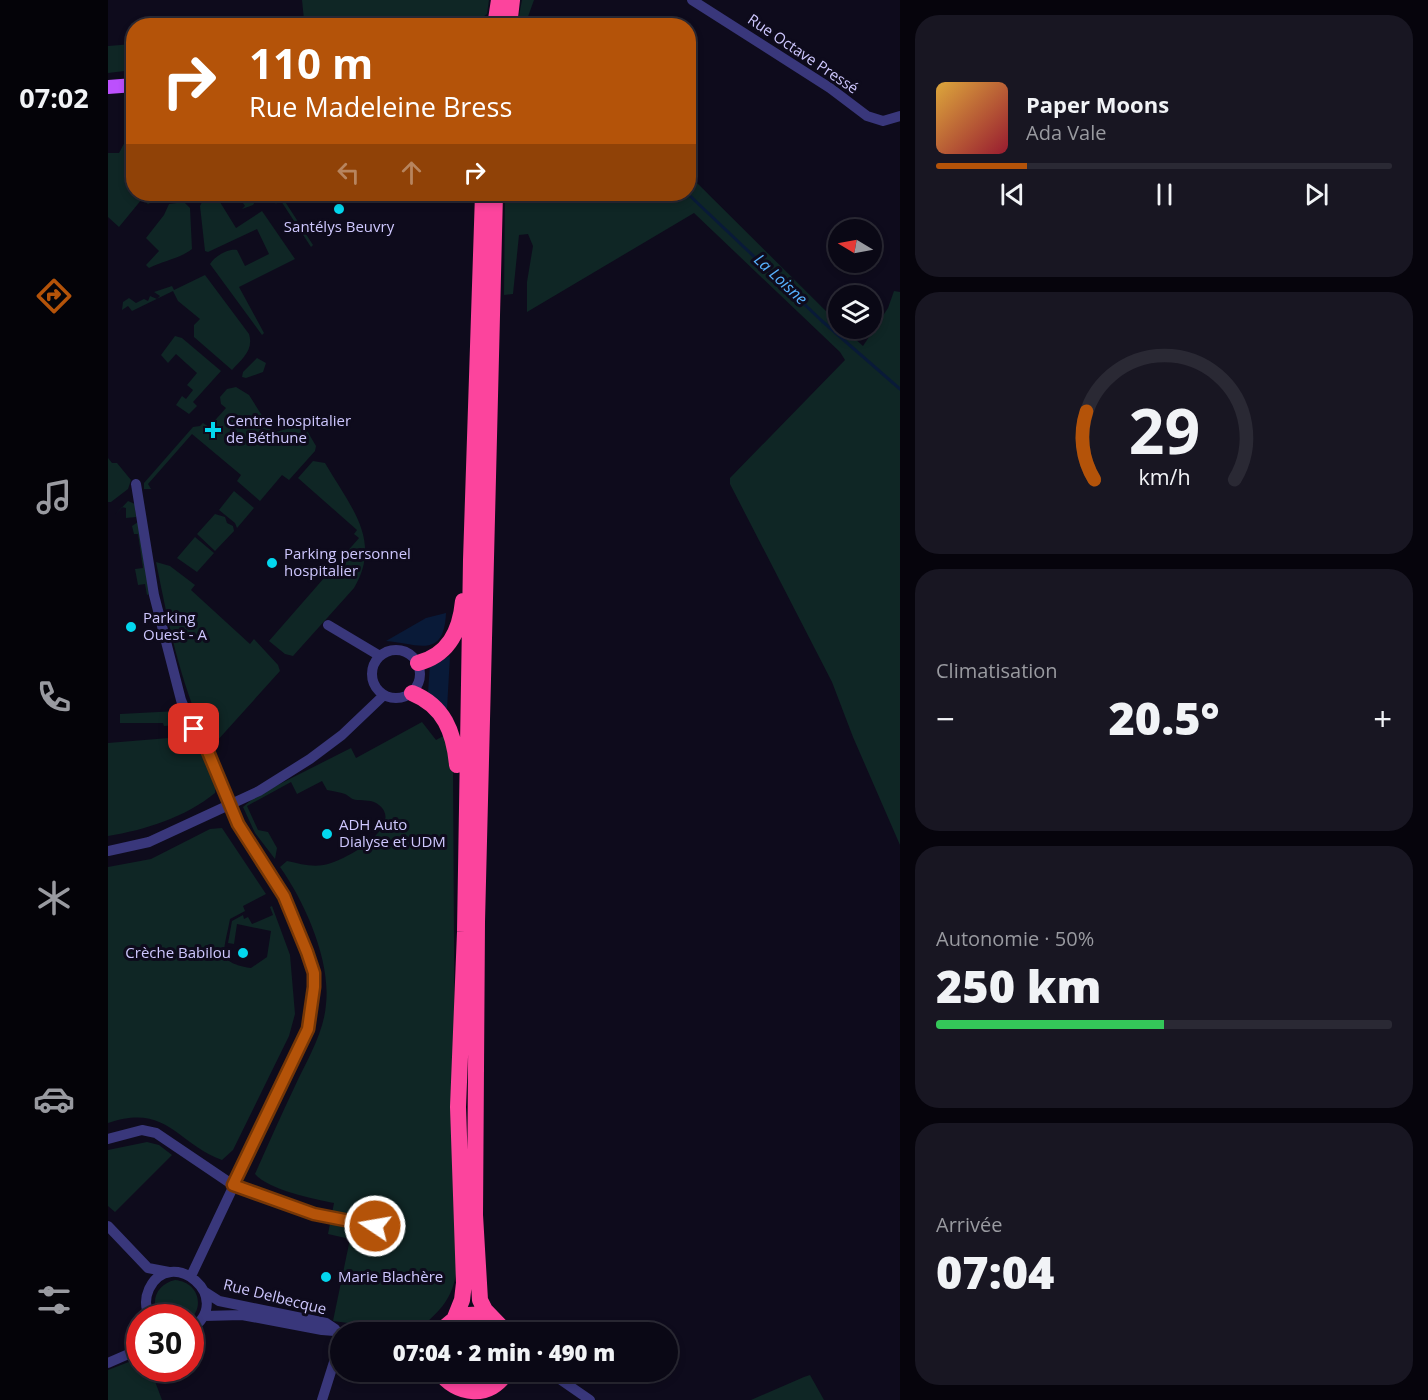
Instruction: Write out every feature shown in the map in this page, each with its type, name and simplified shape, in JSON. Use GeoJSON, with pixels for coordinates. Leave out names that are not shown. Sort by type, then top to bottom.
{"type":"FeatureCollection","features":[{"type":"Feature","properties":{"kind":"highway"},"geometry":{"type":"LineString","coordinates":[[496,18],[499,0]]}},
{"type":"Feature","properties":{"kind":"highway"},"geometry":{"type":"LineString","coordinates":[[510,18],[512,0]]}},
{"type":"Feature","properties":{"kind":"highway"},"geometry":{"type":"LineString","coordinates":[[454,1320],[462,1300],[464,1283],[458,1107],[483,201]]}},
{"type":"Feature","properties":{"kind":"highway"},"geometry":{"type":"LineString","coordinates":[[495,201],[485,552],[475,1090],[477,1273],[480,1300],[497,1322]]}},
{"type":"Feature","properties":{"kind":"highway"},"geometry":{"type":"LineString","coordinates":[[418,663],[441,654],[452,640],[461,615],[466,561],[472,532]]}},
{"type":"Feature","properties":{"kind":"highway"},"geometry":{"type":"LineString","coordinates":[[412,693],[440,711],[450,726],[455,743],[458,776],[458,835],[465,867]]}},
{"type":"Feature","properties":{"kind":"highway"},"geometry":{"type":"LineString","coordinates":[[454,1320],[474,1314],[491,1322]]}},
{"type":"Feature","properties":{"kind":"highway"},"geometry":{"type":"LineString","coordinates":[[449,1382],[462,1395],[498,1382]]}},
{"type":"Feature","properties":{"kind":"main road"},"geometry":{"type":"LineString","coordinates":[[108,85],[126,81]]}},
{"type":"Feature","properties":{"kind":"main road"},"geometry":{"type":"LineString","coordinates":[[108,85],[126,85]]}},
{"type":"Feature","properties":{"kind":"main road"},"geometry":{"type":"LineString","coordinates":[[108,85],[126,88]]}},
{"type":"Feature","properties":{"kind":"street","name":"Rue Octave Pressé"},"geometry":{"type":"LineString","coordinates":[[692,0],[822,83],[867,116],[883,121],[900,116]]}},
{"type":"Feature","properties":{"kind":"street"},"geometry":{"type":"LineString","coordinates":[[136,483],[154,595],[172,670],[194,729],[206,747],[246,839],[284,896],[314,973],[308,1029],[191,1276]]}},
{"type":"Feature","properties":{"kind":"street"},"geometry":{"type":"LineString","coordinates":[[328,625],[380,656]]}},
{"type":"Feature","properties":{"kind":"street"},"geometry":{"type":"LineString","coordinates":[[362,646],[374,667]]}},
{"type":"Feature","properties":{"kind":"street"},"geometry":{"type":"LineString","coordinates":[[362,713],[374,684],[374,667],[380,656],[386,652],[401,650],[408,653],[418,663],[420,679],[412,693],[398,698],[384,695],[374,684]]}},
{"type":"Feature","properties":{"kind":"street"},"geometry":{"type":"LineString","coordinates":[[108,850],[149,842],[231,806],[310,759],[342,735],[362,713],[384,695]]}},
{"type":"Feature","properties":{"kind":"street"},"geometry":{"type":"LineString","coordinates":[[108,1139],[142,1130],[156,1133],[233,1185],[314,1214],[375,1226]]}},
{"type":"Feature","properties":{"kind":"street"},"geometry":{"type":"LineString","coordinates":[[108,1226],[148,1268],[191,1276],[205,1292],[207,1304],[204,1316]]}},
{"type":"Feature","properties":{"kind":"street"},"geometry":{"type":"LineString","coordinates":[[146,1304],[149,1289],[148,1268]]}},
{"type":"Feature","properties":{"kind":"street"},"geometry":{"type":"LineString","coordinates":[[149,1289],[161,1276],[172,1273]]}},
{"type":"Feature","properties":{"kind":"street","name":"Rue Delbecque"},"geometry":{"type":"LineString","coordinates":[[205,1292],[219,1301],[330,1325]]}},
{"type":"Feature","properties":{"kind":"street","name":"Rue Delbecque"},"geometry":{"type":"LineString","coordinates":[[204,1316],[242,1315],[330,1331]]}},
{"type":"Feature","properties":{"kind":"street"},"geometry":{"type":"LineString","coordinates":[[108,1363],[126,1355]]}},
{"type":"Feature","properties":{"kind":"street"},"geometry":{"type":"LineString","coordinates":[[322,1400],[330,1375]]}},
{"type":"Feature","properties":{"kind":"street"},"geometry":{"type":"LineString","coordinates":[[564,1382],[590,1400]]}},
{"type":"Feature","properties":{"kind":"green space"},"geometry":{"type":"Polygon","coordinates":[[[302,0],[489,0],[487,14],[483,17],[487,16],[487,18],[304,18],[302,0]]]}},
{"type":"Feature","properties":{"kind":"green space"},"geometry":{"type":"Polygon","coordinates":[[[522,0],[534,0],[528,18],[519,18],[522,0]]]}},
{"type":"Feature","properties":{"kind":"green space"},"geometry":{"type":"Polygon","coordinates":[[[126,45],[126,71],[108,73],[108,46],[126,45]]]}},
{"type":"Feature","properties":{"kind":"green space"},"geometry":{"type":"Polygon","coordinates":[[[126,140],[126,201],[140,201],[119,227],[108,217],[108,153],[119,153],[126,140]]]}},
{"type":"Feature","properties":{"kind":"green space"},"geometry":{"type":"Polygon","coordinates":[[[696,182],[828,313],[828,339],[855,339],[863,346],[868,339],[882,339],[882,317],[894,291],[900,292],[900,845],[832,682],[730,484],[730,478],[845,360],[840,352],[694,213],[527,312],[527,282],[533,246],[528,234],[519,235],[513,294],[504,295],[505,201],[696,201],[696,182]]]}},
{"type":"Feature","properties":{"kind":"green space"},"geometry":{"type":"Polygon","coordinates":[[[219,201],[236,228],[262,211],[295,259],[239,287],[264,333],[262,335],[210,264],[218,256],[230,250],[237,250],[245,266],[269,254],[257,229],[208,252],[205,251],[200,206],[202,202],[219,201]]]}},
{"type":"Feature","properties":{"kind":"green space"},"geometry":{"type":"Polygon","coordinates":[[[242,201],[256,201],[253,205],[242,209],[245,206],[242,201]]]}},
{"type":"Feature","properties":{"kind":"green space"},"geometry":{"type":"Polygon","coordinates":[[[281,201],[285,201],[313,245],[311,247],[281,201]]]}},
{"type":"Feature","properties":{"kind":"green space"},"geometry":{"type":"Polygon","coordinates":[[[184,202],[190,208],[192,249],[183,255],[149,268],[146,265],[159,251],[146,238],[164,215],[169,204],[184,202]]]}},
{"type":"Feature","properties":{"kind":"green space"},"geometry":{"type":"Polygon","coordinates":[[[205,275],[249,334],[250,345],[246,354],[232,370],[194,337],[194,325],[200,319],[178,301],[173,291],[157,299],[160,296],[154,292],[172,286],[174,290],[205,275]]]}},
{"type":"Feature","properties":{"kind":"green space"},"geometry":{"type":"Polygon","coordinates":[[[150,296],[157,299],[132,311],[128,306],[122,310],[123,302],[129,298],[136,303],[144,299],[148,301],[150,296]]]}},
{"type":"Feature","properties":{"kind":"green space"},"geometry":{"type":"Polygon","coordinates":[[[175,336],[182,338],[221,371],[193,402],[197,406],[189,414],[176,405],[182,396],[186,399],[193,390],[187,385],[197,373],[176,354],[168,363],[161,355],[175,336]]]}},
{"type":"Feature","properties":{"kind":"green space"},"geometry":{"type":"Polygon","coordinates":[[[257,358],[266,363],[263,372],[246,378],[242,377],[243,372],[257,358]]]}},
{"type":"Feature","properties":{"kind":"green space"},"geometry":{"type":"Polygon","coordinates":[[[236,387],[249,395],[273,433],[303,424],[316,446],[315,451],[289,480],[282,475],[260,501],[237,481],[241,475],[192,434],[148,484],[151,489],[144,489],[144,483],[193,427],[203,423],[209,427],[226,408],[221,404],[220,397],[227,389],[236,387]]]}},
{"type":"Feature","properties":{"kind":"green space"},"geometry":{"type":"Polygon","coordinates":[[[108,458],[112,463],[117,463],[131,480],[128,489],[111,502],[108,502],[108,458]]]}},
{"type":"Feature","properties":{"kind":"green space"},"geometry":{"type":"Polygon","coordinates":[[[313,461],[325,463],[352,508],[364,538],[365,554],[362,571],[354,588],[293,656],[285,654],[269,641],[359,538],[354,534],[357,530],[298,478],[313,461]]]}},
{"type":"Feature","properties":{"kind":"green space"},"geometry":{"type":"Polygon","coordinates":[[[234,491],[254,508],[237,528],[235,523],[219,510],[234,491]]]}},
{"type":"Feature","properties":{"kind":"green space"},"geometry":{"type":"Polygon","coordinates":[[[128,501],[135,504],[136,517],[126,518],[126,508],[122,507],[128,501]]]}},
{"type":"Feature","properties":{"kind":"green space"},"geometry":{"type":"Polygon","coordinates":[[[215,514],[225,517],[227,523],[233,526],[234,531],[215,551],[197,534],[215,514]]]}},
{"type":"Feature","properties":{"kind":"green space"},"geometry":{"type":"Polygon","coordinates":[[[138,522],[150,594],[147,595],[145,584],[138,585],[135,569],[143,568],[138,534],[134,534],[132,526],[138,522]]]}},
{"type":"Feature","properties":{"kind":"green space"},"geometry":{"type":"Polygon","coordinates":[[[195,537],[214,553],[197,572],[177,558],[195,537]]]}},
{"type":"Feature","properties":{"kind":"green space"},"geometry":{"type":"Polygon","coordinates":[[[156,562],[170,566],[195,585],[191,590],[250,644],[254,639],[278,665],[280,671],[216,742],[206,739],[189,695],[170,630],[156,562]]]}},
{"type":"Feature","properties":{"kind":"green space"},"geometry":{"type":"Polygon","coordinates":[[[178,711],[183,713],[185,719],[178,725],[120,723],[120,714],[178,711]]]}},
{"type":"Feature","properties":{"kind":"green space"},"geometry":{"type":"Polygon","coordinates":[[[422,722],[436,740],[449,733],[453,769],[456,1274],[447,1300],[428,1322],[333,1321],[350,1239],[328,1234],[334,1203],[270,1185],[255,1174],[314,1046],[325,1015],[326,1004],[324,969],[314,933],[307,914],[280,867],[287,861],[318,866],[347,856],[379,832],[385,823],[385,813],[379,805],[373,802],[355,800],[343,793],[327,790],[322,781],[297,794],[291,782],[247,806],[258,830],[268,832],[277,848],[275,859],[255,833],[243,807],[256,796],[351,748],[356,758],[422,722]]]}},
{"type":"Feature","properties":{"kind":"green space"},"geometry":{"type":"Polygon","coordinates":[[[193,736],[216,784],[215,793],[178,816],[136,830],[108,836],[108,743],[193,736]]]}},
{"type":"Feature","properties":{"kind":"green space"},"geometry":{"type":"Polygon","coordinates":[[[222,828],[266,894],[243,906],[245,911],[230,919],[225,954],[232,962],[251,968],[267,957],[271,931],[237,924],[234,944],[228,943],[232,921],[243,915],[244,919],[248,917],[252,924],[273,915],[270,907],[272,906],[290,955],[295,1014],[289,1036],[233,1150],[222,1160],[206,1153],[158,1121],[128,1118],[108,1123],[108,867],[151,859],[210,829],[222,828]]]}},
{"type":"Feature","properties":{"kind":"green space"},"geometry":{"type":"Polygon","coordinates":[[[147,1142],[159,1145],[172,1155],[115,1212],[108,1206],[108,1150],[147,1142]]]}},
{"type":"Feature","properties":{"kind":"green space"},"geometry":{"type":"Polygon","coordinates":[[[175,1280],[189,1285],[196,1295],[198,1304],[155,1304],[159,1289],[175,1280]]]}},
{"type":"Feature","properties":{"kind":"green space"},"geometry":{"type":"Polygon","coordinates":[[[126,1363],[126,1382],[155,1382],[162,1400],[108,1400],[108,1370],[126,1363]]]}},
{"type":"Feature","properties":{"kind":"green space"},"geometry":{"type":"Polygon","coordinates":[[[810,1375],[824,1400],[751,1400],[804,1377],[810,1375]]]}},
{"type":"Feature","properties":{"kind":"water"},"geometry":{"type":"Polygon","coordinates":[[[446,613],[444,628],[435,643],[419,646],[386,641],[426,618],[446,613]]]}},
{"type":"Feature","properties":{"kind":"water"},"geometry":{"type":"Polygon","coordinates":[[[450,656],[447,709],[428,693],[430,664],[450,656]]]}},
{"type":"Feature","properties":{"kind":"waterway","name":"La Loisne"},"geometry":{"type":"LineString","coordinates":[[695,201],[822,321],[900,389]]}},
{"type":"Feature","properties":{"kind":"place","name":"Santélys Beuvry"},"geometry":{"type":"Point","coordinates":[339,209]}},
{"type":"Feature","properties":{"kind":"place","name":"Centre hospitalier de Béthune"},"geometry":{"type":"Point","coordinates":[213,430]}},
{"type":"Feature","properties":{"kind":"place","name":"Parking personnel hospitalier"},"geometry":{"type":"Point","coordinates":[272,563]}},
{"type":"Feature","properties":{"kind":"place","name":"Parking Ouest - A"},"geometry":{"type":"Point","coordinates":[131,627]}},
{"type":"Feature","properties":{"kind":"place","name":"ADH Auto Dialyse et UDM"},"geometry":{"type":"Point","coordinates":[327,834]}},
{"type":"Feature","properties":{"kind":"place","name":"Crèche Babilou"},"geometry":{"type":"Point","coordinates":[243,953]}},
{"type":"Feature","properties":{"kind":"place","name":"Marie Blachère"},"geometry":{"type":"Point","coordinates":[326,1277]}},
{"type":"Feature","properties":{"kind":"route"},"geometry":{"type":"LineString","coordinates":[[194,729],[206,747],[246,839],[284,896],[314,973],[313,1008],[308,1029],[233,1185],[314,1214],[375,1226]]}}]}
